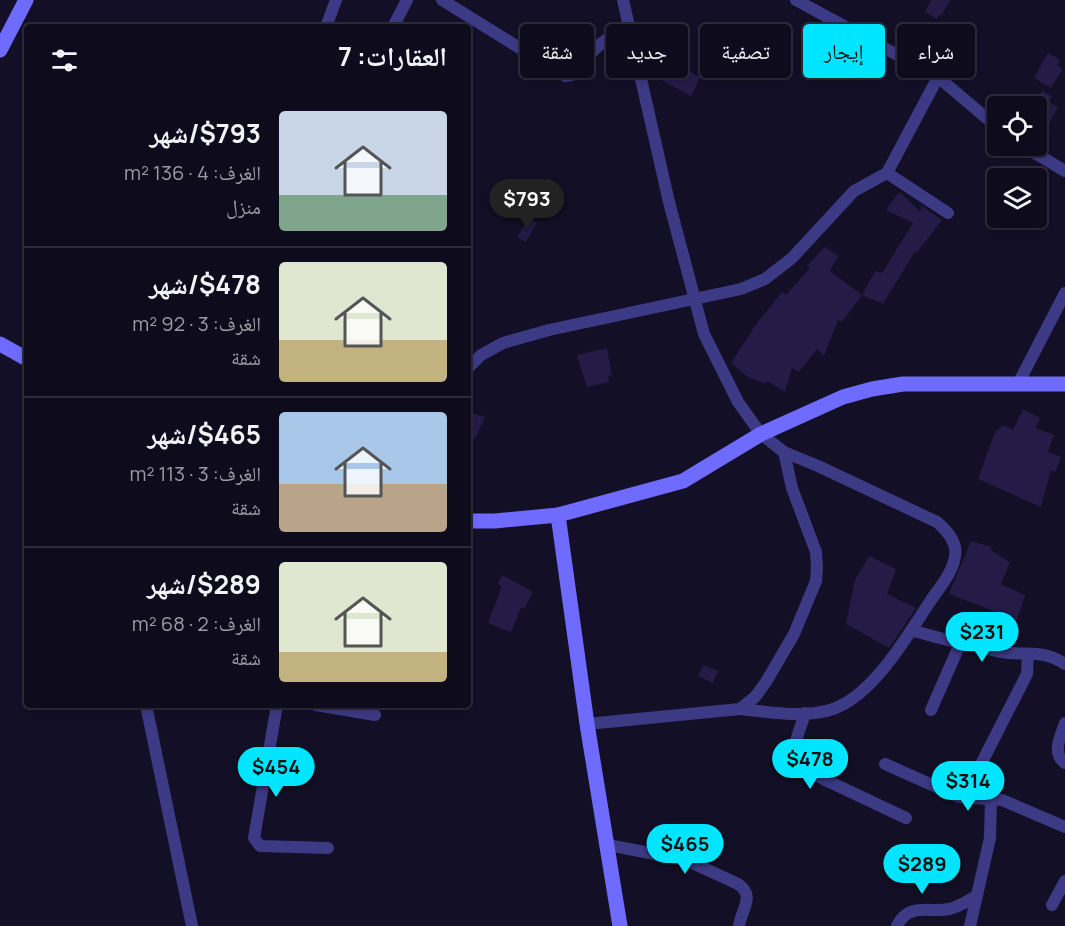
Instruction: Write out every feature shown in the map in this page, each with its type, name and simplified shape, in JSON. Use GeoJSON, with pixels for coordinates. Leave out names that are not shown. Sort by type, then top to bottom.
{"type":"FeatureCollection","features":[{"type":"Feature","properties":{"kind":"street"},"geometry":{"type":"LineString","coordinates":[[0,50],[26,0]]}},
{"type":"Feature","properties":{"kind":"street"},"geometry":{"type":"LineString","coordinates":[[327,24],[336,0]]}},
{"type":"Feature","properties":{"kind":"street"},"geometry":{"type":"LineString","coordinates":[[395,24],[407,0]]}},
{"type":"Feature","properties":{"kind":"street"},"geometry":{"type":"LineString","coordinates":[[442,0],[565,76],[571,75],[606,39]]}},
{"type":"Feature","properties":{"kind":"street"},"geometry":{"type":"LineString","coordinates":[[623,0],[628,24]]}},
{"type":"Feature","properties":{"kind":"street"},"geometry":{"type":"LineString","coordinates":[[796,0],[897,55]]}},
{"type":"Feature","properties":{"kind":"street"},"geometry":{"type":"LineString","coordinates":[[587,724],[740,709],[805,713],[826,711],[843,705],[855,697],[884,667],[950,571],[956,555],[947,531],[937,522],[784,452],[761,434],[738,402],[704,334],[693,299],[641,78]]}},
{"type":"Feature","properties":{"kind":"street"},"geometry":{"type":"LineString","coordinates":[[471,365],[481,355],[503,343],[549,330],[741,289],[765,279],[792,258],[854,191],[887,174],[937,78]]}},
{"type":"Feature","properties":{"kind":"street"},"geometry":{"type":"LineString","coordinates":[[939,78],[987,119]]}},
{"type":"Feature","properties":{"kind":"street"},"geometry":{"type":"LineString","coordinates":[[1040,156],[1065,171]]}},
{"type":"Feature","properties":{"kind":"street"},"geometry":{"type":"LineString","coordinates":[[887,174],[948,213]]}},
{"type":"Feature","properties":{"kind":"street"},"geometry":{"type":"LineString","coordinates":[[1018,384],[1065,293]]}},
{"type":"Feature","properties":{"kind":"street"},"geometry":{"type":"LineString","coordinates":[[0,344],[24,357]]}},
{"type":"Feature","properties":{"kind":"street"},"geometry":{"type":"LineString","coordinates":[[471,520],[495,521],[558,515],[683,481],[761,434],[843,397],[872,389],[903,384],[1065,384]]}},
{"type":"Feature","properties":{"kind":"street"},"geometry":{"type":"LineString","coordinates":[[740,709],[766,682],[794,634],[816,581],[816,552],[792,488],[784,452]]}},
{"type":"Feature","properties":{"kind":"street"},"geometry":{"type":"LineString","coordinates":[[558,515],[587,724],[620,926]]}},
{"type":"Feature","properties":{"kind":"street"},"geometry":{"type":"LineString","coordinates":[[911,630],[960,644],[1003,652],[1044,654],[1065,664]]}},
{"type":"Feature","properties":{"kind":"street"},"geometry":{"type":"LineString","coordinates":[[931,710],[960,644]]}},
{"type":"Feature","properties":{"kind":"street"},"geometry":{"type":"LineString","coordinates":[[974,797],[979,768],[1027,674],[1028,654]]}},
{"type":"Feature","properties":{"kind":"street"},"geometry":{"type":"LineString","coordinates":[[147,708],[192,926]]}},
{"type":"Feature","properties":{"kind":"street"},"geometry":{"type":"LineString","coordinates":[[276,708],[254,838],[260,846],[328,848]]}},
{"type":"Feature","properties":{"kind":"street"},"geometry":{"type":"LineString","coordinates":[[334,708],[375,715]]}},
{"type":"Feature","properties":{"kind":"street"},"geometry":{"type":"LineString","coordinates":[[805,713],[794,751],[793,759],[796,766],[906,818]]}},
{"type":"Feature","properties":{"kind":"street"},"geometry":{"type":"LineString","coordinates":[[1065,723],[1057,752],[1065,763]]}},
{"type":"Feature","properties":{"kind":"street"},"geometry":{"type":"LineString","coordinates":[[885,764],[959,797],[991,798],[1012,803],[1065,827]]}},
{"type":"Feature","properties":{"kind":"street"},"geometry":{"type":"LineString","coordinates":[[970,926],[990,838],[991,798]]}},
{"type":"Feature","properties":{"kind":"street"},"geometry":{"type":"LineString","coordinates":[[608,845],[686,860],[738,884],[743,888],[748,902],[739,926]]}},
{"type":"Feature","properties":{"kind":"street"},"geometry":{"type":"LineString","coordinates":[[1052,905],[1065,881]]}},
{"type":"Feature","properties":{"kind":"street"},"geometry":{"type":"LineString","coordinates":[[897,926],[904,914],[911,911],[947,909],[976,896]]}},
{"type":"Feature","properties":{"kind":"building"},"geometry":{"type":"Polygon","coordinates":[[[931,0],[950,0],[942,15],[939,15],[937,19],[925,12],[931,0]]]}},
{"type":"Feature","properties":{"kind":"building"},"geometry":{"type":"Polygon","coordinates":[[[1048,53],[1060,60],[1057,65],[1063,69],[1051,88],[1034,78],[1048,53]]]}},
{"type":"Feature","properties":{"kind":"building"},"geometry":{"type":"Polygon","coordinates":[[[688,71],[700,77],[691,96],[659,79],[688,78],[688,71]]]}},
{"type":"Feature","properties":{"kind":"building"},"geometry":{"type":"Polygon","coordinates":[[[1042,91],[1052,96],[1049,102],[1058,107],[1047,128],[1047,96],[1040,96],[1042,91]]]}},
{"type":"Feature","properties":{"kind":"building"},"geometry":{"type":"Polygon","coordinates":[[[899,192],[920,211],[922,206],[942,220],[917,252],[915,251],[883,304],[862,295],[875,271],[882,273],[913,223],[886,210],[899,192]]]}},
{"type":"Feature","properties":{"kind":"building"},"geometry":{"type":"Polygon","coordinates":[[[529,218],[537,222],[526,242],[517,237],[529,218]]]}},
{"type":"Feature","properties":{"kind":"building"},"geometry":{"type":"Polygon","coordinates":[[[825,247],[838,256],[830,271],[862,295],[842,322],[838,320],[824,356],[817,349],[799,372],[792,368],[785,392],[767,381],[766,384],[748,377],[731,363],[757,323],[782,292],[786,295],[810,268],[807,266],[825,247]]]}},
{"type":"Feature","properties":{"kind":"building"},"geometry":{"type":"Polygon","coordinates":[[[607,348],[612,375],[608,376],[609,382],[587,387],[577,355],[607,348]]]}},
{"type":"Feature","properties":{"kind":"building"},"geometry":{"type":"Polygon","coordinates":[[[1023,409],[1040,418],[1036,428],[1054,435],[1048,452],[1061,457],[1055,472],[1051,470],[1041,507],[978,479],[995,432],[1003,425],[1013,430],[1023,409]]]}},
{"type":"Feature","properties":{"kind":"building"},"geometry":{"type":"Polygon","coordinates":[[[471,413],[485,417],[475,439],[471,437],[471,413]]]}},
{"type":"Feature","properties":{"kind":"building"},"geometry":{"type":"Polygon","coordinates":[[[971,541],[992,547],[991,550],[1010,562],[1001,584],[1025,595],[1017,620],[949,594],[971,541]]]}},
{"type":"Feature","properties":{"kind":"building"},"geometry":{"type":"Polygon","coordinates":[[[869,556],[896,569],[887,594],[916,608],[889,648],[846,624],[855,580],[869,556]]]}},
{"type":"Feature","properties":{"kind":"building"},"geometry":{"type":"Polygon","coordinates":[[[502,575],[533,592],[524,609],[521,607],[511,632],[488,623],[502,586],[498,584],[502,575]]]}},
{"type":"Feature","properties":{"kind":"building"},"geometry":{"type":"Polygon","coordinates":[[[703,665],[718,671],[713,683],[698,676],[703,665]]]}}]}
